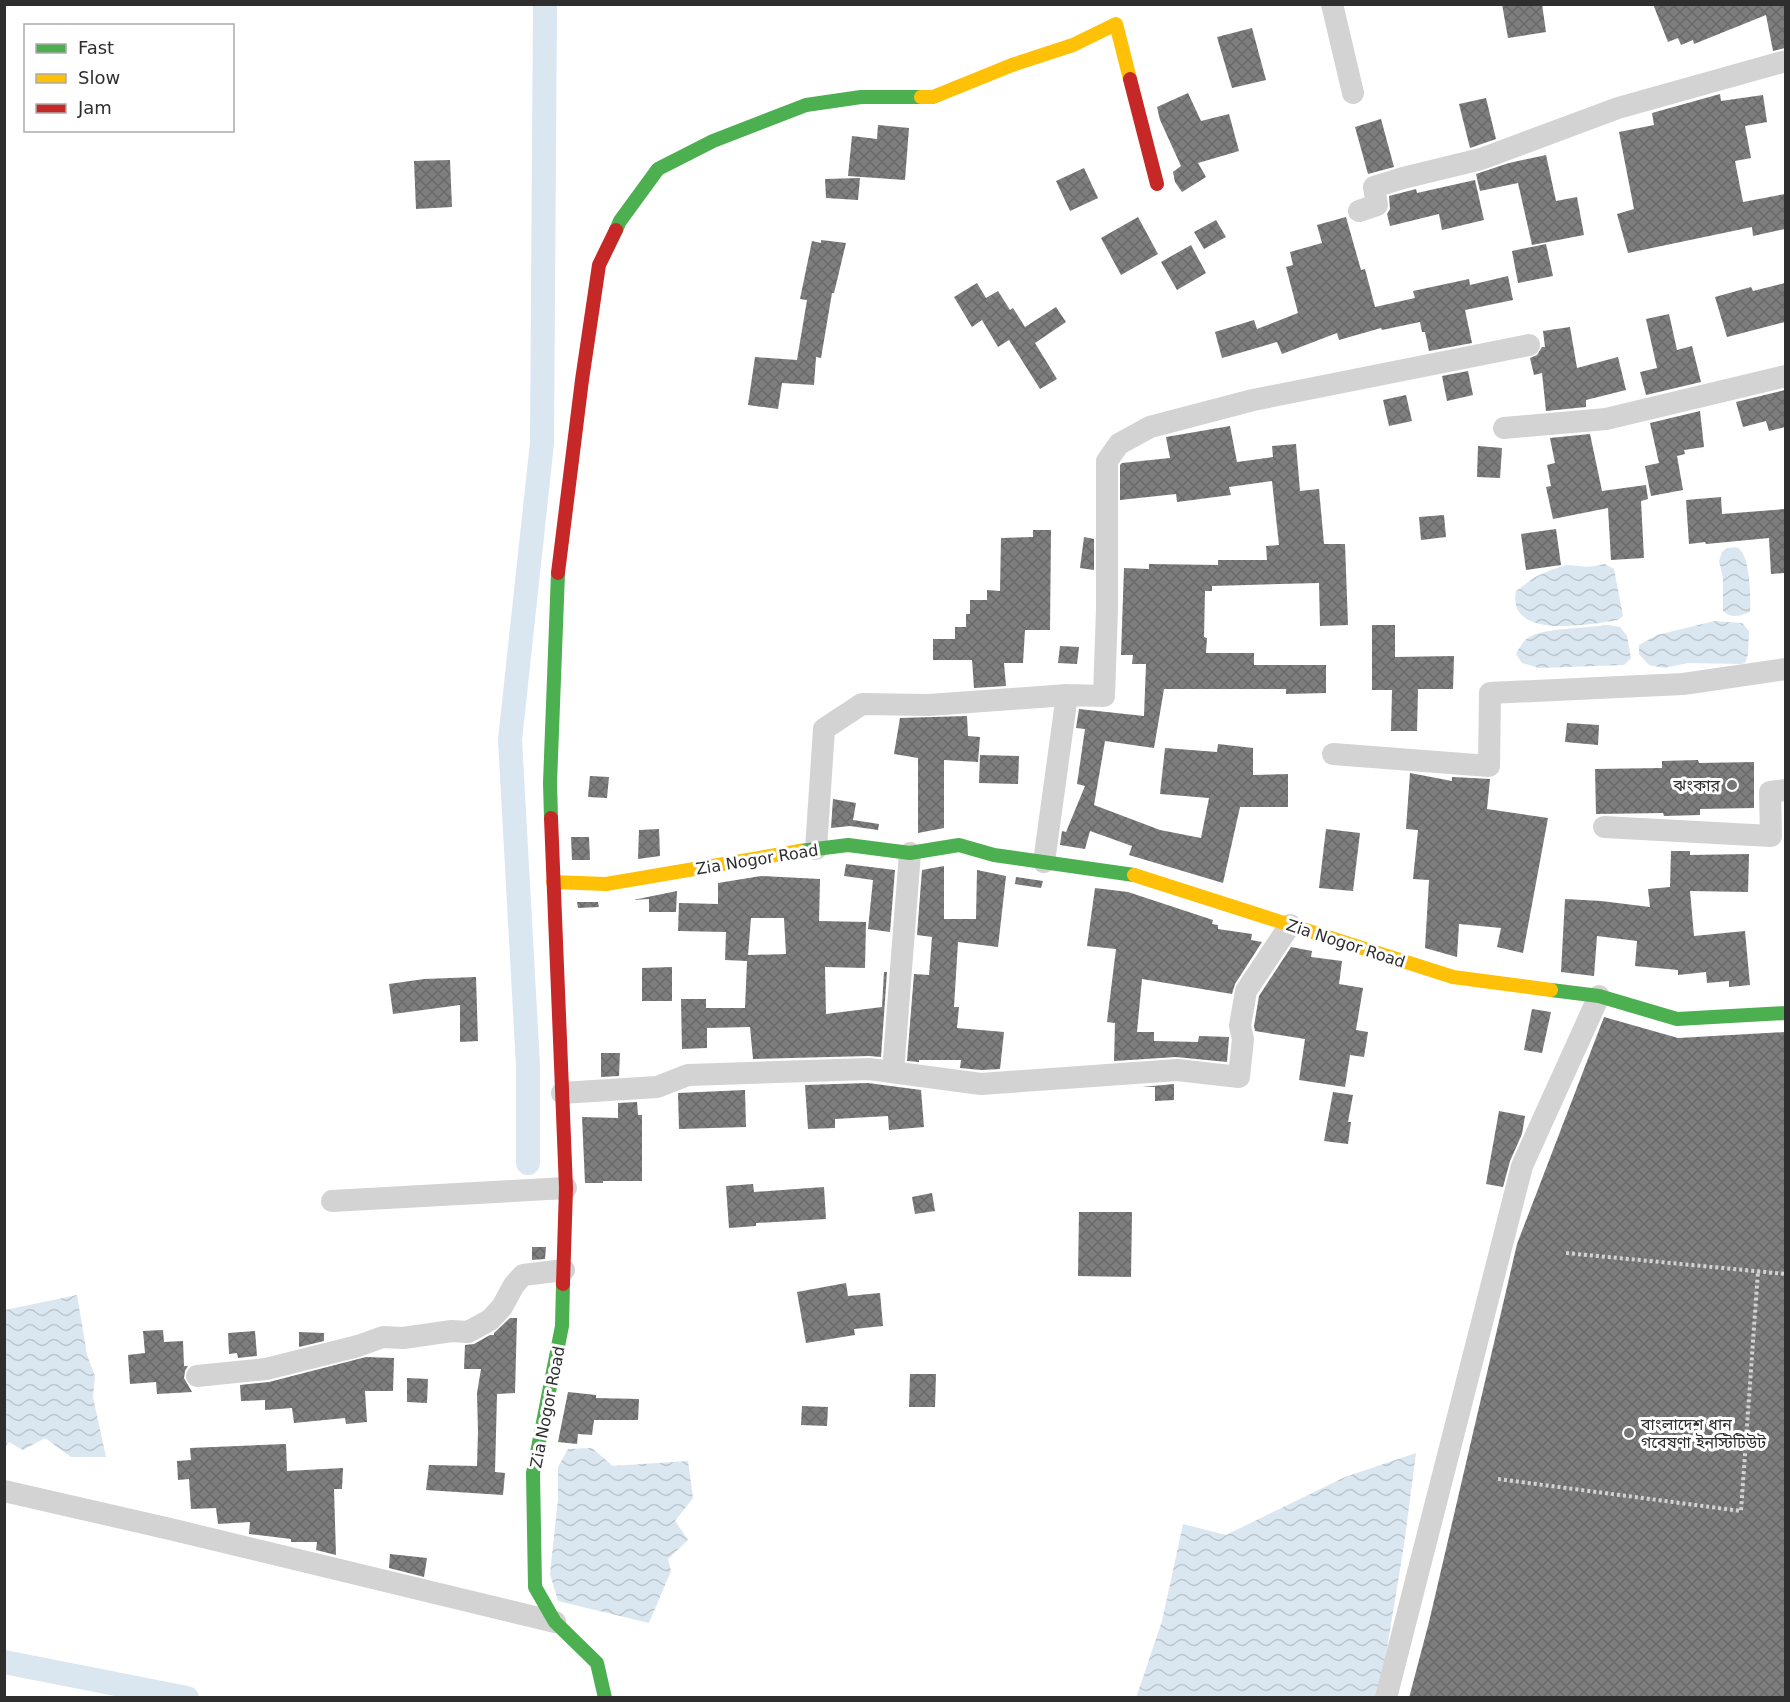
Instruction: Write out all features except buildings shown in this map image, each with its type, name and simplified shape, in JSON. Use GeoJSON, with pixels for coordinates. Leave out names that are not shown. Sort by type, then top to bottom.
{"type":"FeatureCollection","features":[{"type":"Feature","properties":{"kind":"street"},"geometry":{"type":"LineString","coordinates":[[1332,4],[1353,93]]}},
{"type":"Feature","properties":{"kind":"street","name":"Zia Nogor Road"},"geometry":{"type":"LineString","coordinates":[[605,1698],[597,1663],[555,1622],[535,1587],[534,1473],[562,1326],[564,1270],[566,1188],[550,783],[557,578],[599,265],[620,221],[658,169],[713,141],[806,105],[861,97],[933,97],[1012,65],[1065,48],[1116,24],[1157,184]]}},
{"type":"Feature","properties":{"kind":"street"},"geometry":{"type":"LineString","coordinates":[[1359,211],[1377,205],[1374,187],[1481,159],[1618,108],[1785,61]]}},
{"type":"Feature","properties":{"kind":"street"},"geometry":{"type":"LineString","coordinates":[[816,849],[824,729],[862,704],[930,705],[1067,695],[1104,696],[1107,609],[1107,461],[1119,444],[1150,428],[1253,400],[1529,345]]}},
{"type":"Feature","properties":{"kind":"street"},"geometry":{"type":"LineString","coordinates":[[1504,428],[1606,419],[1785,376]]}},
{"type":"Feature","properties":{"kind":"street"},"geometry":{"type":"LineString","coordinates":[[1333,754],[1489,766],[1490,693],[1683,684],[1785,669]]}},
{"type":"Feature","properties":{"kind":"street"},"geometry":{"type":"LineString","coordinates":[[1044,862],[1067,695]]}},
{"type":"Feature","properties":{"kind":"street"},"geometry":{"type":"LineString","coordinates":[[1604,827],[1771,836],[1770,792],[1785,790]]}},
{"type":"Feature","properties":{"kind":"street","name":"Zia Nogor Road"},"geometry":{"type":"LineString","coordinates":[[553,882],[606,884],[848,845],[910,852],[959,845],[994,855],[1132,874],[1453,977],[1599,996],[1677,1019],[1785,1013]]}},
{"type":"Feature","properties":{"kind":"street"},"geometry":{"type":"LineString","coordinates":[[893,1072],[910,852]]}},
{"type":"Feature","properties":{"kind":"street"},"geometry":{"type":"LineString","coordinates":[[562,1093],[657,1087],[688,1075],[869,1069],[981,1084],[1177,1070],[1239,1077],[1243,1039],[1240,1026],[1246,991],[1290,925]]}},
{"type":"Feature","properties":{"kind":"street"},"geometry":{"type":"LineString","coordinates":[[1386,1698],[1522,1166],[1599,996]]}},
{"type":"Feature","properties":{"kind":"street"},"geometry":{"type":"LineString","coordinates":[[332,1201],[566,1188]]}},
{"type":"Feature","properties":{"kind":"street"},"geometry":{"type":"LineString","coordinates":[[197,1376],[266,1369],[358,1346],[383,1337],[403,1338],[428,1333],[468,1332],[490,1320],[502,1307],[513,1285],[523,1275],[564,1270]]}},
{"type":"Feature","properties":{"kind":"street"},"geometry":{"type":"LineString","coordinates":[[4,1491],[555,1622]]}},
{"type":"Feature","properties":{"kind":"path"},"geometry":{"type":"LineString","coordinates":[[1566,1253],[1785,1274]]}},
{"type":"Feature","properties":{"kind":"path"},"geometry":{"type":"LineString","coordinates":[[1497,1479],[1741,1511],[1758,1271]]}},
{"type":"Feature","properties":{"kind":"water"},"geometry":{"type":"Polygon","coordinates":[[[1734,547],[1741,551],[1749,580],[1750,612],[1736,616],[1723,611],[1723,578],[1719,561],[1722,552],[1734,547]]]}},
{"type":"Feature","properties":{"kind":"water"},"geometry":{"type":"Polygon","coordinates":[[[1605,564],[1614,569],[1623,616],[1618,620],[1554,626],[1537,623],[1524,617],[1516,607],[1516,591],[1535,577],[1567,565],[1588,567],[1605,564]]]}},
{"type":"Feature","properties":{"kind":"water"},"geometry":{"type":"Polygon","coordinates":[[[1715,621],[1742,623],[1749,631],[1748,654],[1745,663],[1688,663],[1664,668],[1649,665],[1639,654],[1639,645],[1657,635],[1715,621]]]}},
{"type":"Feature","properties":{"kind":"water"},"geometry":{"type":"Polygon","coordinates":[[[1608,625],[1620,627],[1627,636],[1631,658],[1624,665],[1539,668],[1522,663],[1516,654],[1526,639],[1538,633],[1608,625]]]}},
{"type":"Feature","properties":{"kind":"water"},"geometry":{"type":"Polygon","coordinates":[[[77,1295],[87,1355],[95,1376],[93,1397],[106,1457],[71,1457],[45,1438],[23,1450],[9,1442],[5,1447],[5,1310],[77,1295]]]}},
{"type":"Feature","properties":{"kind":"water"},"geometry":{"type":"Polygon","coordinates":[[[592,1448],[613,1466],[688,1461],[693,1498],[675,1521],[688,1540],[668,1559],[671,1571],[649,1623],[558,1601],[550,1574],[558,1499],[558,1467],[568,1449],[592,1448]]]}},
{"type":"Feature","properties":{"kind":"water"},"geometry":{"type":"Polygon","coordinates":[[[1416,1453],[1404,1545],[1379,1697],[1136,1698],[1162,1621],[1183,1524],[1226,1535],[1345,1477],[1416,1453]]]}},
{"type":"Feature","properties":{"kind":"waterway"},"geometry":{"type":"LineString","coordinates":[[528,1163],[528,1066],[510,740],[542,443],[545,4]]}},
{"type":"Feature","properties":{"kind":"waterway"},"geometry":{"type":"LineString","coordinates":[[4,1662],[187,1698]]}},
{"type":"Feature","properties":{"kind":"traffic: fast"},"geometry":{"type":"LineString","coordinates":[[616,230],[620,221],[658,169],[713,141],[806,105],[861,97],[921,97]]}},
{"type":"Feature","properties":{"kind":"traffic: fast"},"geometry":{"type":"LineString","coordinates":[[551,818],[550,783],[558,573]]}},
{"type":"Feature","properties":{"kind":"traffic: fast"},"geometry":{"type":"LineString","coordinates":[[800,851],[848,845],[910,853],[959,845],[994,855],[1134,875]]}},
{"type":"Feature","properties":{"kind":"traffic: fast"},"geometry":{"type":"LineString","coordinates":[[1551,990],[1599,996],[1677,1019],[1786,1013]]}},
{"type":"Feature","properties":{"kind":"traffic: fast"},"geometry":{"type":"LineString","coordinates":[[563,1284],[562,1326],[533,1473],[535,1587],[555,1622],[597,1663],[605,1698]]}},
{"type":"Feature","properties":{"kind":"traffic: slow"},"geometry":{"type":"LineString","coordinates":[[921,97],[933,97],[1012,65],[1073,45],[1116,24],[1130,79]]}},
{"type":"Feature","properties":{"kind":"traffic: slow"},"geometry":{"type":"LineString","coordinates":[[553,882],[606,884],[800,851]]}},
{"type":"Feature","properties":{"kind":"traffic: slow"},"geometry":{"type":"LineString","coordinates":[[1134,875],[1453,977],[1551,990]]}},
{"type":"Feature","properties":{"kind":"traffic: jam"},"geometry":{"type":"LineString","coordinates":[[1130,79],[1157,184]]}},
{"type":"Feature","properties":{"kind":"traffic: jam"},"geometry":{"type":"LineString","coordinates":[[558,573],[599,265],[616,230]]}},
{"type":"Feature","properties":{"kind":"traffic: jam"},"geometry":{"type":"LineString","coordinates":[[551,818],[566,1188],[563,1284]]}},
{"type":"Feature","properties":{"kind":"place","name":"ঝংকার"},"geometry":{"type":"Point","coordinates":[1732,785]}},
{"type":"Feature","properties":{"kind":"place","name":"বাংলাদেশ ধান গবেষণা ইনস্টিটিউট"},"geometry":{"type":"Point","coordinates":[1629,1433]}}]}
